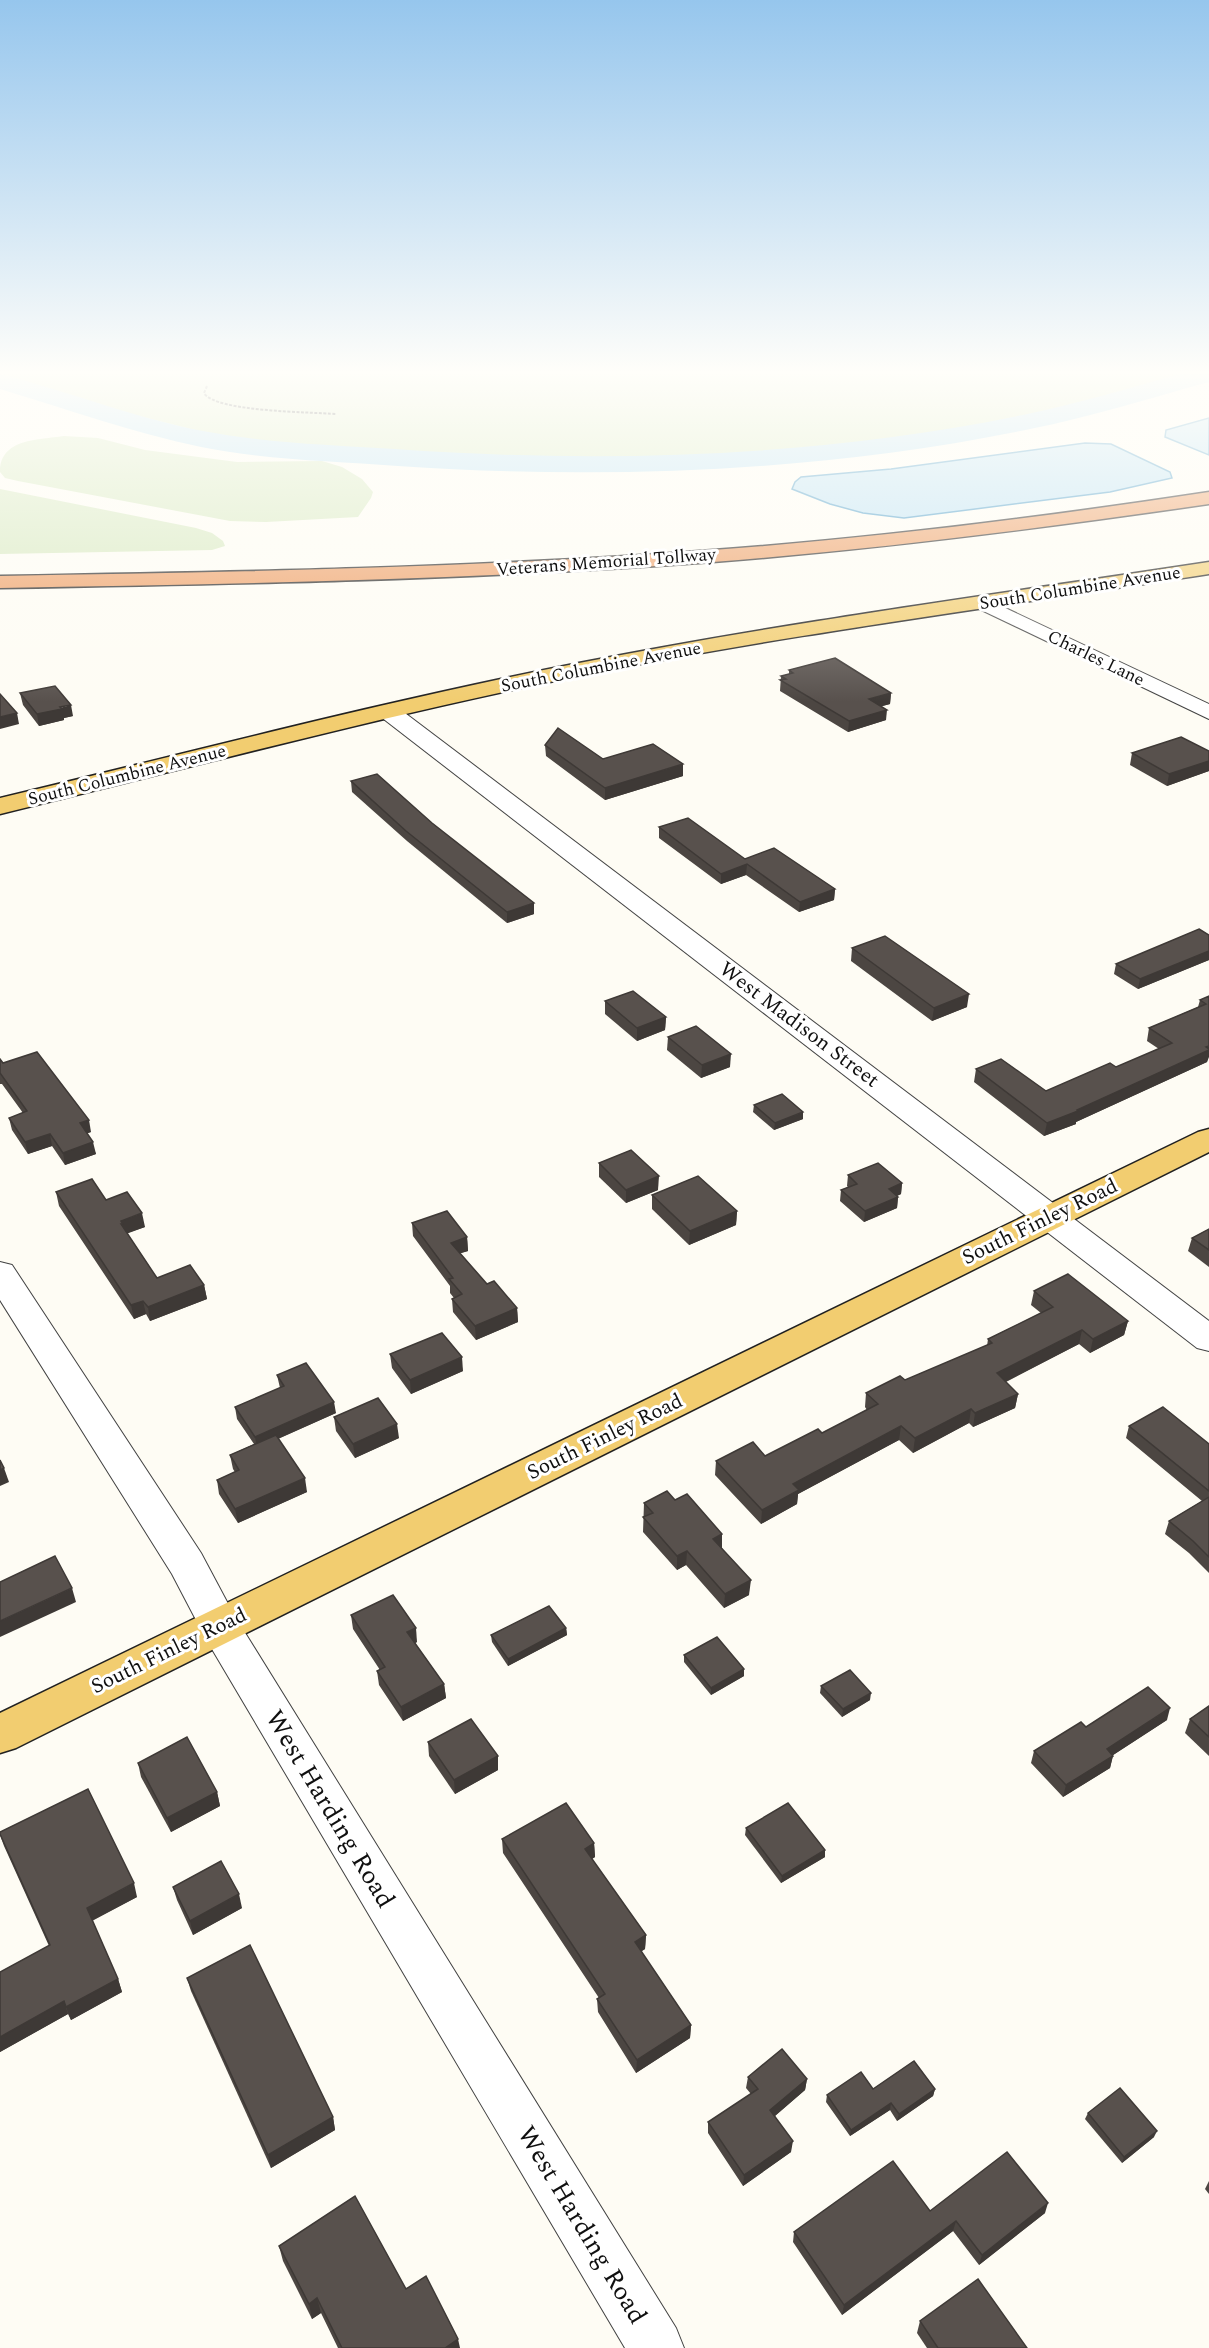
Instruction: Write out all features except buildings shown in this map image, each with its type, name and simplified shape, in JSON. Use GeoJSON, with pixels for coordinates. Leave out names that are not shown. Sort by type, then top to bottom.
{"type":"FeatureCollection","features":[{"type":"Feature","properties":{"kind":"highway","name":"Veterans Memorial Tollway"},"geometry":{"type":"LineString","coordinates":[[0,582],[332,576],[490,570],[713,556],[974,530],[1209,498]]}},
{"type":"Feature","properties":{"kind":"highway","name":"Veterans Memorial Tollway"},"geometry":{"type":"LineString","coordinates":[[578,584],[719,575]]}},
{"type":"Feature","properties":{"kind":"main road","name":"South Columbine Avenue"},"geometry":{"type":"LineString","coordinates":[[0,806],[389,712],[575,670],[669,652],[1209,568]]}},
{"type":"Feature","properties":{"kind":"main road","name":"South Finley Road"},"geometry":{"type":"LineString","coordinates":[[0,1734],[1209,1139]]}},
{"type":"Feature","properties":{"kind":"street","name":"Charles Lane"},"geometry":{"type":"LineString","coordinates":[[982,603],[1209,712]]}},
{"type":"Feature","properties":{"kind":"street","name":"West Madison Street"},"geometry":{"type":"LineString","coordinates":[[389,712],[1209,1339]]}},
{"type":"Feature","properties":{"kind":"street","name":"West Harding Road"},"geometry":{"type":"LineString","coordinates":[[0,1273],[187,1564],[220,1627],[656,2348]]}},
{"type":"Feature","properties":{"kind":"green space"},"geometry":{"type":"Polygon","coordinates":[[[26,483],[365,483],[373,492],[358,517],[266,522],[230,521],[26,483]]]}},
{"type":"Feature","properties":{"kind":"green space"},"geometry":{"type":"Polygon","coordinates":[[[0,489],[196,528],[212,533],[223,541],[225,546],[212,550],[0,554],[0,489]]]}},
{"type":"Feature","properties":{"kind":"water"},"geometry":{"type":"Polygon","coordinates":[[[795,483],[1152,483],[1110,492],[904,518],[863,513],[830,504],[792,489],[795,483]]]}}]}
